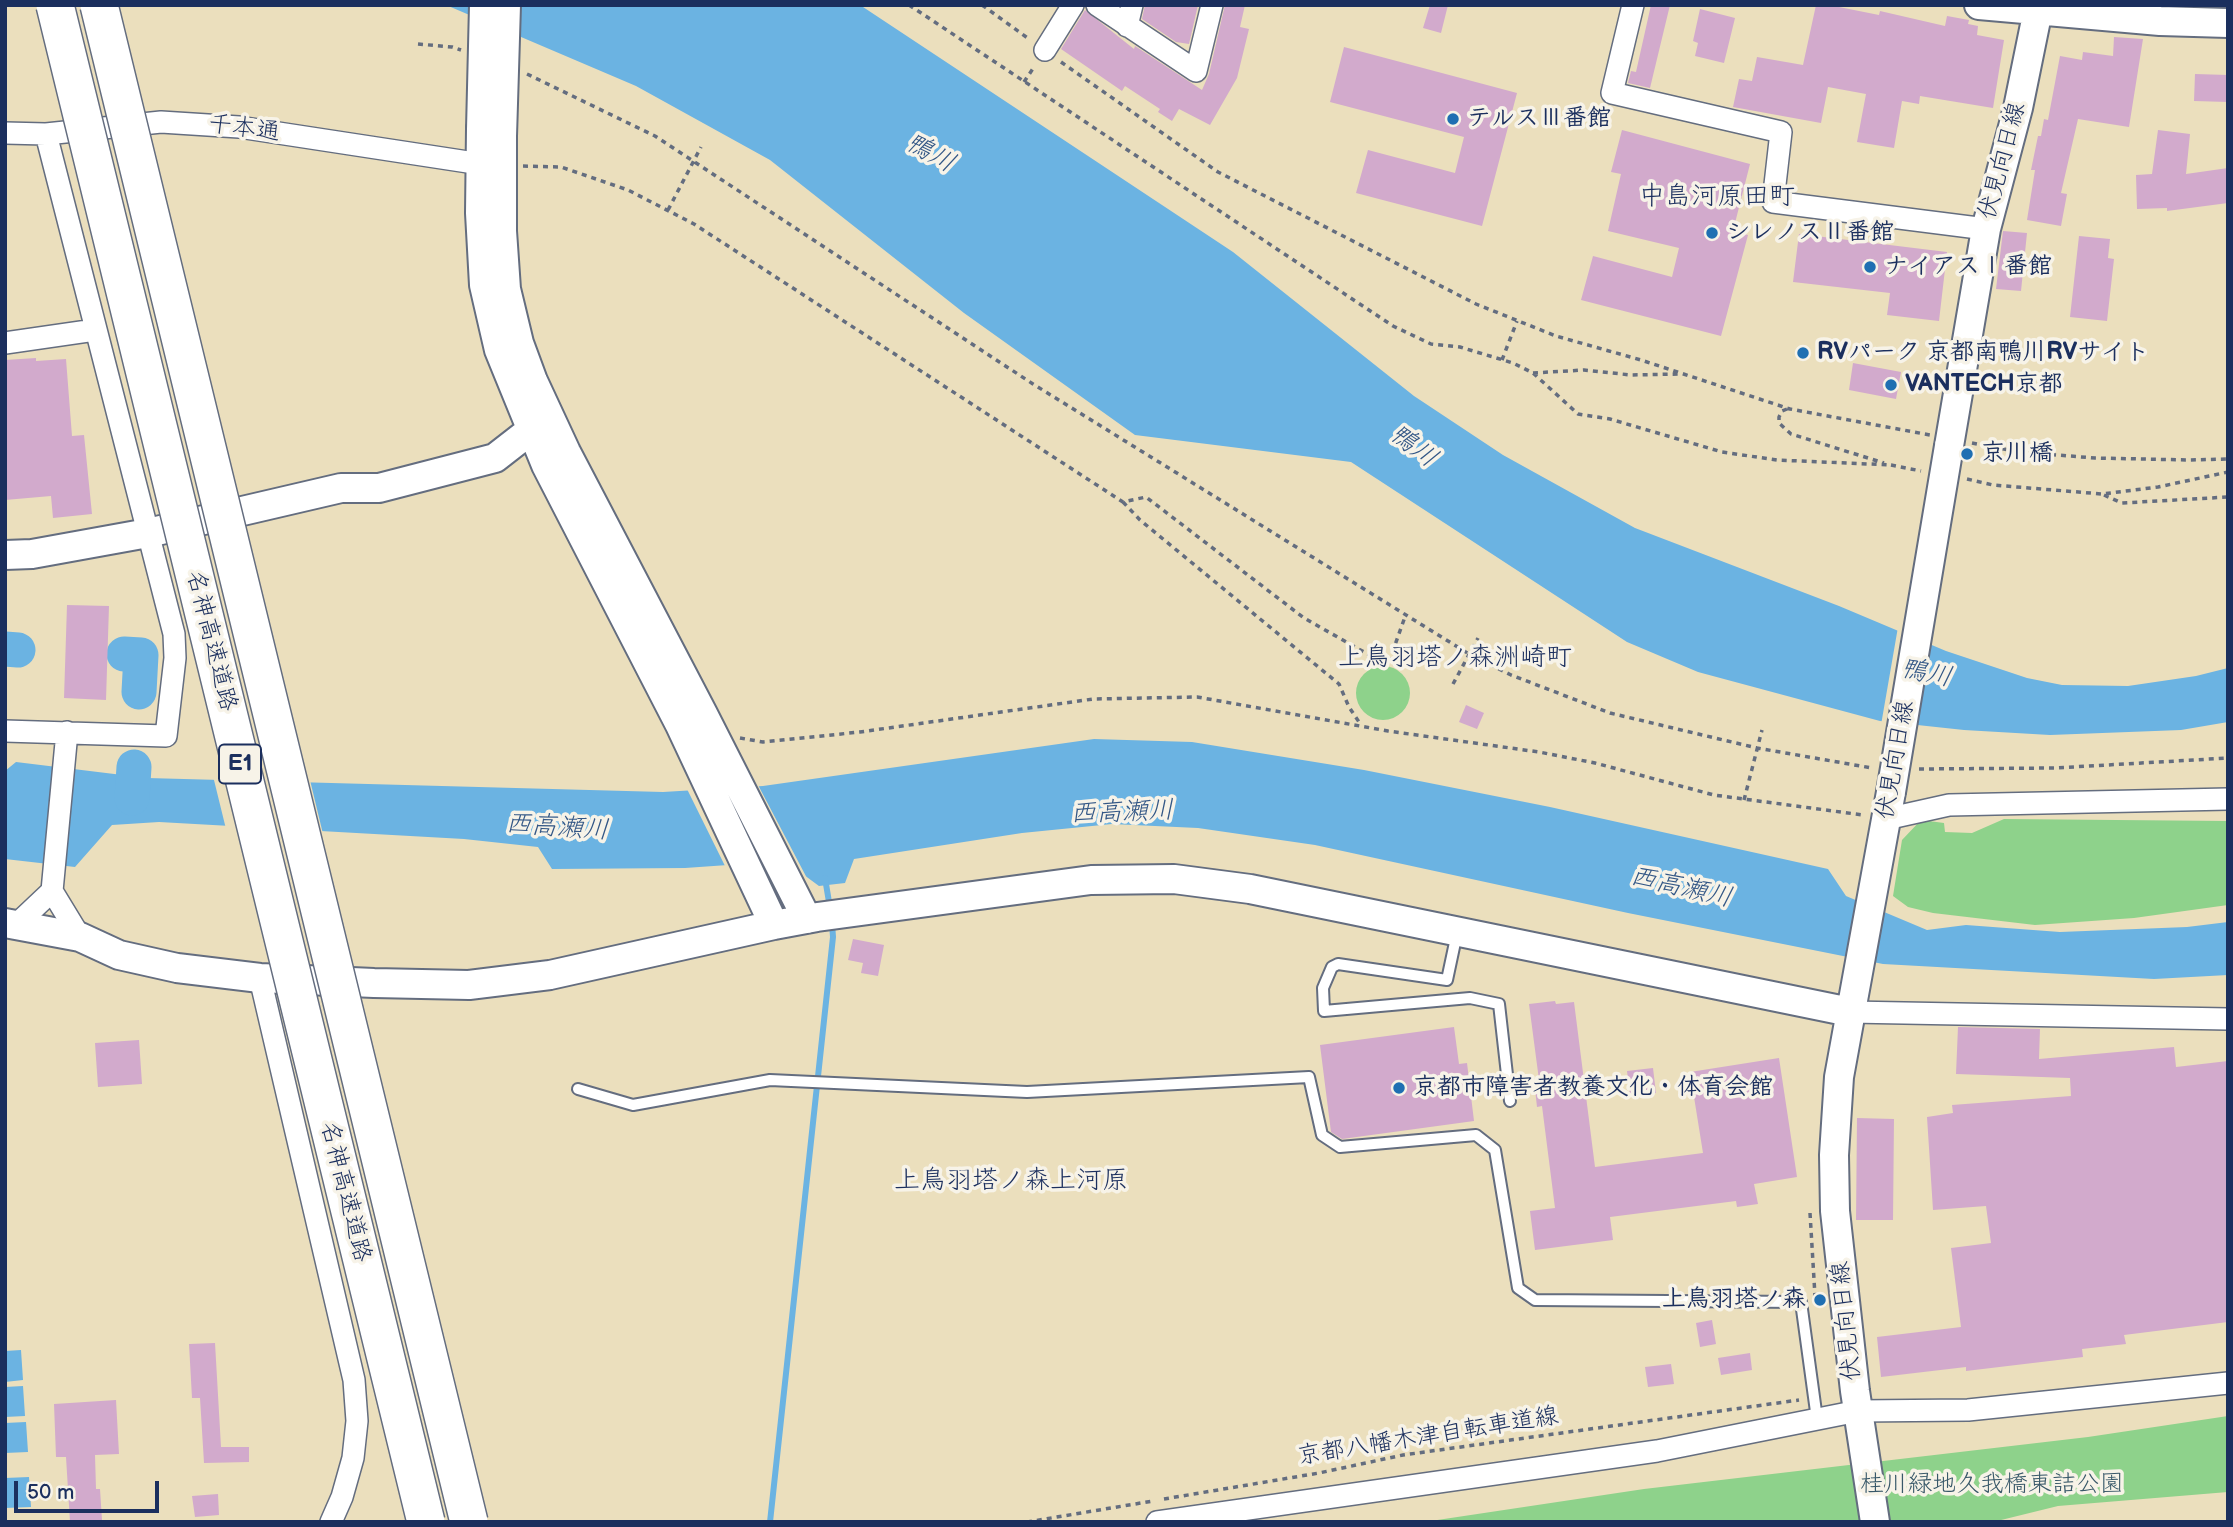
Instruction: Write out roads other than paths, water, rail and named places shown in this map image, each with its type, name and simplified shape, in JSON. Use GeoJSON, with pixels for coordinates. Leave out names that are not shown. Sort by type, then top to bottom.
{"type":"FeatureCollection","features":[{"type":"Feature","properties":{"kind":"highway","name":"名神高速道路"},"geometry":{"type":"LineString","coordinates":[[55,5],[426,1522]]}},
{"type":"Feature","properties":{"kind":"highway","name":"名神高速道路"},"geometry":{"type":"LineString","coordinates":[[99,5],[469,1522]]}},
{"type":"Feature","properties":{"kind":"street"},"geometry":{"type":"LineString","coordinates":[[484,5],[506,289],[541,427],[546,465],[699,724],[807,919]]}},
{"type":"Feature","properties":{"kind":"street"},"geometry":{"type":"LineString","coordinates":[[506,5],[492,132],[481,164],[480,213],[484,285],[499,350],[541,427]]}},
{"type":"Feature","properties":{"kind":"street"},"geometry":{"type":"LineString","coordinates":[[1045,50],[1073,5]]}},
{"type":"Feature","properties":{"kind":"street"},"geometry":{"type":"LineString","coordinates":[[1097,5],[1129,16],[1196,71],[1212,5]]}},
{"type":"Feature","properties":{"kind":"street"},"geometry":{"type":"LineString","coordinates":[[1633,5],[1612,93],[1781,132],[1773,202],[1986,229]]}},
{"type":"Feature","properties":{"kind":"street"},"geometry":{"type":"LineString","coordinates":[[1979,5],[2039,7],[2161,21],[2228,23]]}},
{"type":"Feature","properties":{"kind":"street","name":"伏見向日線"},"geometry":{"type":"LineString","coordinates":[[1875,1522],[1859,1417],[1834,1185],[1837,1104],[1945,440],[1986,229],[2018,108],[2039,7]]}},
{"type":"Feature","properties":{"kind":"street","name":"千本通"},"geometry":{"type":"LineString","coordinates":[[5,133],[46,134],[161,122],[239,127],[481,164]]}},
{"type":"Feature","properties":{"kind":"street"},"geometry":{"type":"LineString","coordinates":[[5,730],[166,736],[174,658],[174,634],[46,134]]}},
{"type":"Feature","properties":{"kind":"street"},"geometry":{"type":"LineString","coordinates":[[5,343],[95,330]]}},
{"type":"Feature","properties":{"kind":"street"},"geometry":{"type":"LineString","coordinates":[[5,555],[32,554],[148,533],[341,488],[373,471],[541,427]]}},
{"type":"Feature","properties":{"kind":"street"},"geometry":{"type":"LineString","coordinates":[[699,724],[774,925]]}},
{"type":"Feature","properties":{"kind":"street"},"geometry":{"type":"LineString","coordinates":[[67,732],[52,891],[80,937]]}},
{"type":"Feature","properties":{"kind":"street"},"geometry":{"type":"LineString","coordinates":[[1885,803],[1949,805],[2228,799]]}},
{"type":"Feature","properties":{"kind":"street"},"geometry":{"type":"LineString","coordinates":[[11,924],[80,937],[120,955],[166,965],[260,978],[374,984],[470,985],[550,975],[807,919],[1020,888],[1091,880],[1149,878],[1227,885],[1457,933],[1852,1003],[2185,1020],[2228,1019]]}},
{"type":"Feature","properties":{"kind":"street"},"geometry":{"type":"LineString","coordinates":[[11,924],[52,891]]}},
{"type":"Feature","properties":{"kind":"street"},"geometry":{"type":"LineString","coordinates":[[260,978],[354,1380],[357,1421],[353,1458],[342,1497],[331,1522]]}},
{"type":"Feature","properties":{"kind":"street"},"geometry":{"type":"LineString","coordinates":[[1157,1522],[1657,1451],[1815,1409],[1859,1417],[1968,1410],[2228,1383]]}},
{"type":"Feature","properties":{"kind":"lane"},"geometry":{"type":"LineString","coordinates":[[1457,933],[1447,980],[1338,964],[1332,967],[1323,988],[1324,1011],[1470,999],[1499,1004],[1510,1101]]}},
{"type":"Feature","properties":{"kind":"lane"},"geometry":{"type":"LineString","coordinates":[[578,1089],[633,1105],[770,1080],[1027,1092],[1309,1077],[1322,1135],[1339,1147],[1476,1135],[1495,1150],[1518,1288],[1535,1300],[1801,1302],[1815,1409]]}},
{"type":"Feature","properties":{"kind":"water","name":"鴨川"},"geometry":{"type":"Polygon","coordinates":[[[446,5],[860,5],[1233,252],[1414,396],[1503,455],[1635,528],[1839,606],[1946,651],[2027,678],[2062,685],[2128,686],[2196,676],[2228,668],[2228,722],[2181,730],[2050,735],[1964,730],[1880,721],[1698,672],[1627,642],[1351,462],[1135,435],[964,313],[770,160],[636,86],[446,5]]]}},
{"type":"Feature","properties":{"kind":"water","name":"西高瀬川"},"geometry":{"type":"Polygon","coordinates":[[[1094,739],[1192,742],[1364,770],[1550,807],[1828,869],[1846,896],[1927,930],[1966,925],[2060,932],[2187,927],[2228,922],[2228,975],[2154,979],[1883,964],[1628,913],[1315,845],[1198,828],[1112,824],[1022,833],[854,859],[845,883],[819,886],[785,861],[685,868],[552,869],[538,847],[464,839],[159,822],[112,825],[75,867],[5,859],[5,771],[16,762],[147,778],[663,792],[763,786],[1094,739]]]}},
{"type":"Feature","properties":{"kind":"water"},"geometry":{"type":"Polygon","coordinates":[[[21,1350],[23,1380],[5,1382],[5,1351],[21,1350]]]}},
{"type":"Feature","properties":{"kind":"water"},"geometry":{"type":"Polygon","coordinates":[[[23,1386],[25,1416],[5,1417],[5,1387],[23,1386]]]}},
{"type":"Feature","properties":{"kind":"water"},"geometry":{"type":"Polygon","coordinates":[[[26,1422],[28,1452],[5,1453],[5,1423],[26,1422]]]}},
{"type":"Feature","properties":{"kind":"water"},"geometry":{"type":"Polygon","coordinates":[[[29,1477],[31,1507],[5,1508],[5,1478],[29,1477]]]}},
{"type":"Feature","properties":{"kind":"waterway"},"geometry":{"type":"LineString","coordinates":[[5,649],[18,650]]}},
{"type":"Feature","properties":{"kind":"waterway"},"geometry":{"type":"LineString","coordinates":[[124,654],[141,655],[139,692]]}},
{"type":"Feature","properties":{"kind":"waterway"},"geometry":{"type":"LineString","coordinates":[[132,798],[134,767]]}},
{"type":"Feature","properties":{"kind":"waterway"},"geometry":{"type":"LineString","coordinates":[[825,878],[830,908]]}},
{"type":"Feature","properties":{"kind":"waterway"},"geometry":{"type":"LineString","coordinates":[[770,1522],[833,937],[832,923]]}},
{"type":"Feature","properties":{"kind":"place","name":"テルスⅢ番館"},"geometry":{"type":"Point","coordinates":[1453,119]}},
{"type":"Feature","properties":{"kind":"place","name":"シレノスⅡ番館"},"geometry":{"type":"Point","coordinates":[1712,233]}},
{"type":"Feature","properties":{"kind":"place","name":"ナイアスⅠ番館"},"geometry":{"type":"Point","coordinates":[1870,267]}},
{"type":"Feature","properties":{"kind":"place","name":"RVパーク 京都南鴨川RVサイト"},"geometry":{"type":"Point","coordinates":[1803,353]}},
{"type":"Feature","properties":{"kind":"place","name":"VANTECH京都"},"geometry":{"type":"Point","coordinates":[1891,385]}},
{"type":"Feature","properties":{"kind":"place","name":"京川橋"},"geometry":{"type":"Point","coordinates":[1967,454]}},
{"type":"Feature","properties":{"kind":"place","name":"京都市障害者教養文化・体育会館"},"geometry":{"type":"Point","coordinates":[1399,1088]}},
{"type":"Feature","properties":{"kind":"place","name":"上鳥羽塔ノ森"},"geometry":{"type":"Point","coordinates":[1820,1300]}},
{"type":"Feature","properties":{"kind":"district","name":"中島河原田町"},"geometry":{"type":"Point","coordinates":[1717,197]}},
{"type":"Feature","properties":{"kind":"district","name":"上鳥羽塔ノ森洲崎町"},"geometry":{"type":"Point","coordinates":[1455,658]}},
{"type":"Feature","properties":{"kind":"district","name":"上鳥羽塔ノ森上河原"},"geometry":{"type":"Point","coordinates":[1011,1181]}},
{"type":"Feature","properties":{"kind":"park label","name":"桂川緑地久我橋東詰公園"},"geometry":{"type":"Point","coordinates":[1992,1485]}}]}
